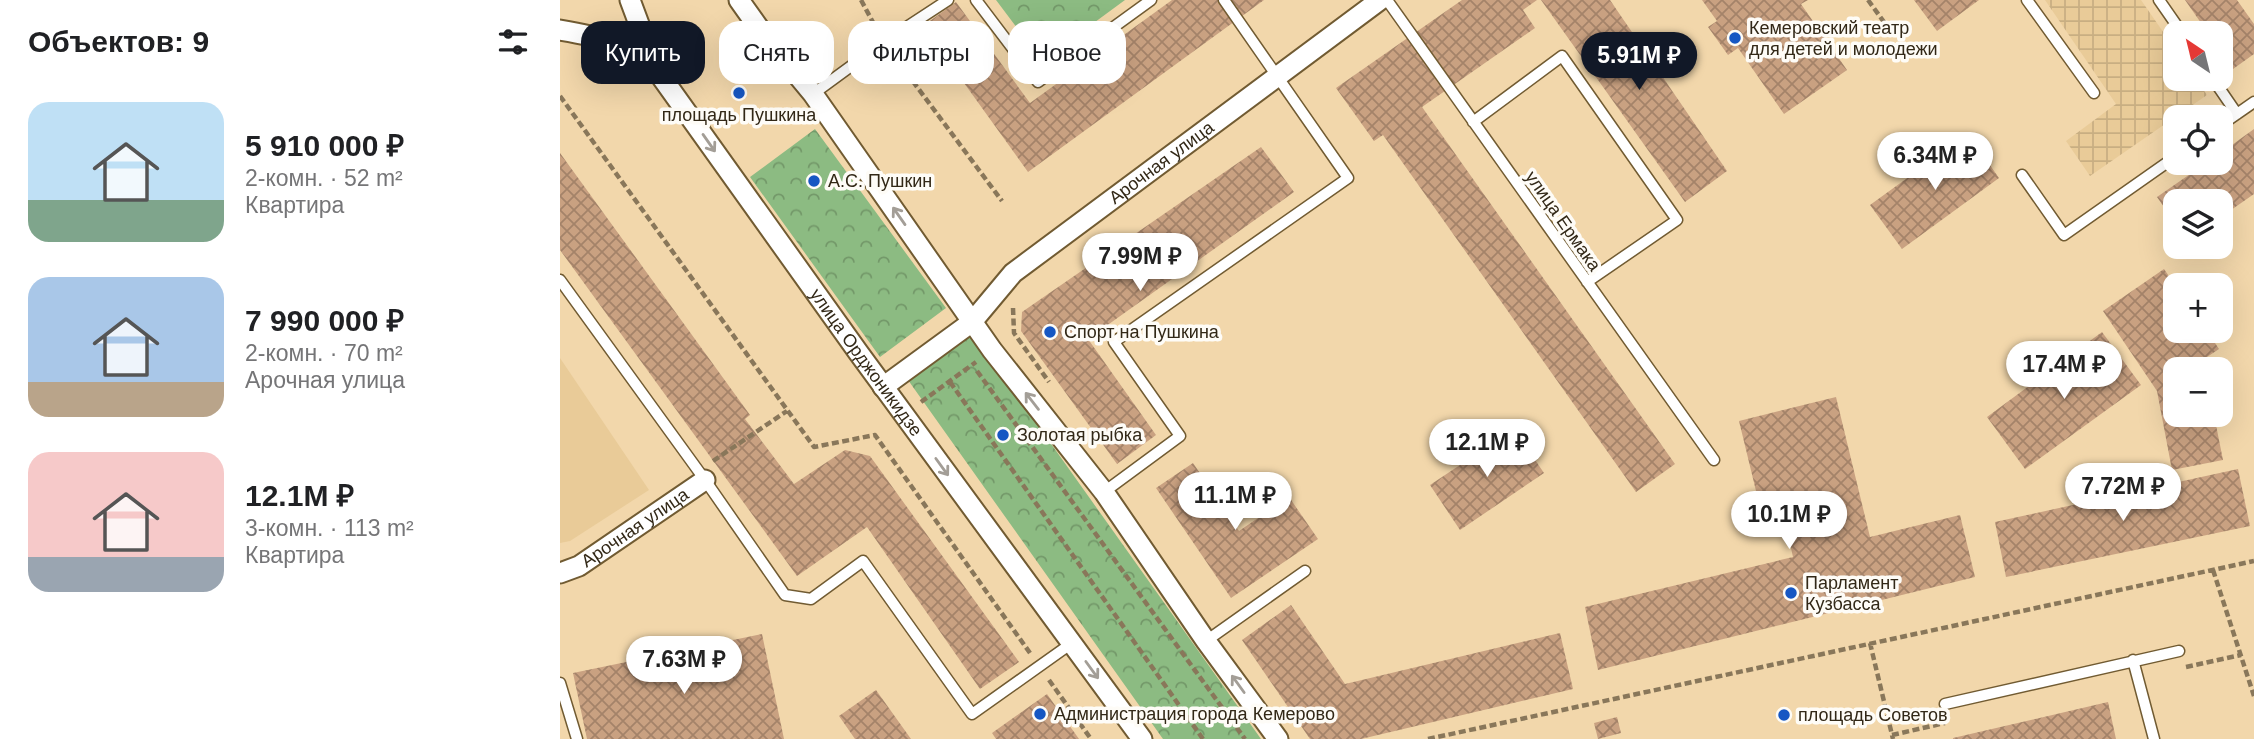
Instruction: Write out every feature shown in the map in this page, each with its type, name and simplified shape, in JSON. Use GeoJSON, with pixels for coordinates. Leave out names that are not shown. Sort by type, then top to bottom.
{"type":"FeatureCollection","features":[{"type":"Feature","properties":{"kind":"street"},"geometry":{"type":"LineString","coordinates":[[630,0],[638,21]]}},
{"type":"Feature","properties":{"kind":"street"},"geometry":{"type":"LineString","coordinates":[[739,0],[813,94],[992,350],[1104,492],[1206,641],[1278,739]]}},
{"type":"Feature","properties":{"kind":"street","name":"Арочная улица"},"geometry":{"type":"LineString","coordinates":[[883,387],[972,321],[1013,274],[1380,0]]}},
{"type":"Feature","properties":{"kind":"street","name":"улица Орджоникидзе"},"geometry":{"type":"LineString","coordinates":[[560,30],[581,34]]}},
{"type":"Feature","properties":{"kind":"street","name":"улица Орджоникидзе"},"geometry":{"type":"LineString","coordinates":[[666,84],[883,387],[1142,739]]}},
{"type":"Feature","properties":{"kind":"street","name":"Арочная улица"},"geometry":{"type":"LineString","coordinates":[[560,573],[579,566],[705,480]]}},
{"type":"Feature","properties":{"kind":"lane"},"geometry":{"type":"LineString","coordinates":[[916,21],[948,0]]}},
{"type":"Feature","properties":{"kind":"lane"},"geometry":{"type":"LineString","coordinates":[[976,0],[1038,82],[1151,0]]}},
{"type":"Feature","properties":{"kind":"lane"},"geometry":{"type":"LineString","coordinates":[[1104,492],[1180,436],[1114,342],[1348,178],[1224,0]]}},
{"type":"Feature","properties":{"kind":"lane","name":"улица Ермака"},"geometry":{"type":"LineString","coordinates":[[1387,0],[1714,460]]}},
{"type":"Feature","properties":{"kind":"lane"},"geometry":{"type":"LineString","coordinates":[[2027,0],[2094,93]]}},
{"type":"Feature","properties":{"kind":"lane"},"geometry":{"type":"LineString","coordinates":[[2159,0],[2174,21]]}},
{"type":"Feature","properties":{"kind":"lane"},"geometry":{"type":"LineString","coordinates":[[1474,122],[1562,56],[1677,220],[1587,282]]}},
{"type":"Feature","properties":{"kind":"lane"},"geometry":{"type":"LineString","coordinates":[[813,94],[848,68]]}},
{"type":"Feature","properties":{"kind":"lane"},"geometry":{"type":"LineString","coordinates":[[2221,91],[2237,114]]}},
{"type":"Feature","properties":{"kind":"lane"},"geometry":{"type":"LineString","coordinates":[[2233,117],[2254,102]]}},
{"type":"Feature","properties":{"kind":"lane"},"geometry":{"type":"LineString","coordinates":[[2022,176],[2064,235],[2163,165]]}},
{"type":"Feature","properties":{"kind":"lane"},"geometry":{"type":"LineString","coordinates":[[560,280],[785,595],[811,599],[863,561],[972,714],[1072,643]]}},
{"type":"Feature","properties":{"kind":"lane"},"geometry":{"type":"LineString","coordinates":[[1206,641],[1305,570]]}},
{"type":"Feature","properties":{"kind":"lane"},"geometry":{"type":"LineString","coordinates":[[1945,704],[2179,650]]}},
{"type":"Feature","properties":{"kind":"lane"},"geometry":{"type":"LineString","coordinates":[[2133,660],[2154,739]]}},
{"type":"Feature","properties":{"kind":"lane"},"geometry":{"type":"LineString","coordinates":[[560,683],[577,739]]}},
{"type":"Feature","properties":{"kind":"path"},"geometry":{"type":"LineString","coordinates":[[860,0],[872,21]]}},
{"type":"Feature","properties":{"kind":"path"},"geometry":{"type":"LineString","coordinates":[[1868,0],[1889,29]]}},
{"type":"Feature","properties":{"kind":"path"},"geometry":{"type":"LineString","coordinates":[[915,84],[1002,201]]}},
{"type":"Feature","properties":{"kind":"path"},"geometry":{"type":"LineString","coordinates":[[560,96],[814,447],[875,435],[1091,739]]}},
{"type":"Feature","properties":{"kind":"path"},"geometry":{"type":"LineString","coordinates":[[917,406],[980,359]]}},
{"type":"Feature","properties":{"kind":"path"},"geometry":{"type":"LineString","coordinates":[[973,365],[1245,739]]}},
{"type":"Feature","properties":{"kind":"path"},"geometry":{"type":"LineString","coordinates":[[950,382],[1203,739]]}},
{"type":"Feature","properties":{"kind":"path"},"geometry":{"type":"LineString","coordinates":[[1428,739],[2254,561]]}},
{"type":"Feature","properties":{"kind":"path"},"geometry":{"type":"LineString","coordinates":[[2213,570],[2254,696]]}},
{"type":"Feature","properties":{"kind":"path"},"geometry":{"type":"LineString","coordinates":[[1870,643],[1893,739]]}},
{"type":"Feature","properties":{"kind":"shaded area"},"geometry":{"type":"Polygon","coordinates":[[[2045,0],[2141,0],[2163,32],[2163,91],[2204,91],[2207,95],[2193,105],[2163,105],[2163,125],[2090,176],[2066,141],[2116,104],[2045,0]]]}},
{"type":"Feature","properties":{"kind":"shaded area"},"geometry":{"type":"Polygon","coordinates":[[[560,358],[649,490],[570,541],[560,543],[560,358]]]}},
{"type":"Feature","properties":{"kind":"green space"},"geometry":{"type":"Polygon","coordinates":[[[996,0],[1125,0],[1096,21],[1012,21],[996,0]]]}},
{"type":"Feature","properties":{"kind":"green space"},"geometry":{"type":"Polygon","coordinates":[[[815,129],[946,308],[880,357],[750,177],[815,129]]]}},
{"type":"Feature","properties":{"kind":"green space"},"geometry":{"type":"Polygon","coordinates":[[[973,334],[1261,739],[1163,739],[908,380],[973,334]]]}},
{"type":"Feature","properties":{"kind":"building"},"geometry":{"type":"Polygon","coordinates":[[[1172,0],[1264,0],[1028,172],[965,84],[994,84],[994,54],[1008,73],[1008,84],[1016,84],[1030,103],[1056,84],[1126,84],[1126,33],[1172,0]]]}},
{"type":"Feature","properties":{"kind":"building"},"geometry":{"type":"Polygon","coordinates":[[[1462,0],[1537,0],[1523,10],[1535,28],[1422,107],[1675,464],[1636,492],[1383,135],[1374,141],[1336,88],[1462,0]]]}},
{"type":"Feature","properties":{"kind":"building"},"geometry":{"type":"Polygon","coordinates":[[[1541,0],[1610,0],[1727,171],[1685,202],[1541,0]]]}},
{"type":"Feature","properties":{"kind":"building"},"geometry":{"type":"Polygon","coordinates":[[[1702,0],[1808,0],[1801,4],[1847,70],[1784,114],[1738,48],[1728,55],[1708,27],[1717,21],[1702,0]]]}},
{"type":"Feature","properties":{"kind":"building"},"geometry":{"type":"Polygon","coordinates":[[[1914,0],[1979,0],[1937,31],[1914,0]]]}},
{"type":"Feature","properties":{"kind":"building"},"geometry":{"type":"Polygon","coordinates":[[[2185,0],[2237,0],[2254,24],[2254,54],[2233,69],[2233,21],[2200,21],[2185,0]]]}},
{"type":"Feature","properties":{"kind":"building"},"geometry":{"type":"Polygon","coordinates":[[[956,2],[970,21],[930,21],[956,2]]]}},
{"type":"Feature","properties":{"kind":"building"},"geometry":{"type":"Polygon","coordinates":[[[2254,129],[2254,194],[2233,209],[2233,189],[2169,189],[2189,175],[2233,175],[2233,144],[2254,129]]]}},
{"type":"Feature","properties":{"kind":"building"},"geometry":{"type":"Polygon","coordinates":[[[1968,134],[1999,178],[1902,249],[1870,205],[1968,134]]]}},
{"type":"Feature","properties":{"kind":"building"},"geometry":{"type":"Polygon","coordinates":[[[1261,147],[1294,192],[1088,339],[1156,435],[1117,464],[1021,331],[1022,312],[1261,147]]]}},
{"type":"Feature","properties":{"kind":"building"},"geometry":{"type":"Polygon","coordinates":[[[560,153],[750,415],[745,419],[794,484],[845,450],[870,456],[1019,662],[980,689],[867,527],[797,576],[560,250],[560,153]]]}},
{"type":"Feature","properties":{"kind":"building"},"geometry":{"type":"Polygon","coordinates":[[[2163,193],[2163,206],[2157,197],[2163,193]]]}},
{"type":"Feature","properties":{"kind":"building"},"geometry":{"type":"Polygon","coordinates":[[[2164,269],[2167,273],[2163,273],[2163,343],[2215,343],[2219,349],[2207,357],[2163,357],[2163,423],[2157,391],[2103,311],[2164,269]]]}},
{"type":"Feature","properties":{"kind":"building"},"geometry":{"type":"Polygon","coordinates":[[[2102,332],[2141,385],[2025,469],[1987,417],[2102,332]]]}},
{"type":"Feature","properties":{"kind":"building"},"geometry":{"type":"Polygon","coordinates":[[[1836,397],[1870,537],[1960,515],[1975,577],[1598,670],[1585,607],[1793,557],[1785,522],[1765,528],[1739,421],[1836,397]]]}},
{"type":"Feature","properties":{"kind":"building"},"geometry":{"type":"Polygon","coordinates":[[[2164,427],[2216,427],[2223,460],[2172,470],[2164,427]]]}},
{"type":"Feature","properties":{"kind":"building"},"geometry":{"type":"Polygon","coordinates":[[[1514,429],[1544,473],[1460,530],[1430,485],[1514,429]]]}},
{"type":"Feature","properties":{"kind":"building"},"geometry":{"type":"Polygon","coordinates":[[[1193,463],[1239,531],[1289,497],[1318,539],[1231,598],[1156,488],[1193,463]]]}},
{"type":"Feature","properties":{"kind":"building"},"geometry":{"type":"Polygon","coordinates":[[[2238,469],[2250,526],[2006,577],[1995,522],[2238,469]]]}},
{"type":"Feature","properties":{"kind":"building"},"geometry":{"type":"Polygon","coordinates":[[[1291,605],[1345,684],[1560,633],[1573,689],[1361,739],[1310,739],[1242,640],[1291,605]]]}},
{"type":"Feature","properties":{"kind":"building"},"geometry":{"type":"Polygon","coordinates":[[[762,634],[784,739],[587,739],[573,673],[762,634]]]}},
{"type":"Feature","properties":{"kind":"building"},"geometry":{"type":"Polygon","coordinates":[[[876,690],[911,739],[855,739],[839,716],[876,690]]]}},
{"type":"Feature","properties":{"kind":"building","name":"Администрация города Кемерово"},"geometry":{"type":"Polygon","coordinates":[[[1047,694],[1079,739],[996,739],[992,733],[1047,694]]]}},
{"type":"Feature","properties":{"kind":"building"},"geometry":{"type":"Polygon","coordinates":[[[2108,702],[2116,739],[1953,739],[1953,738],[2108,702]]]}},
{"type":"Feature","properties":{"kind":"building"},"geometry":{"type":"Polygon","coordinates":[[[1617,717],[1621,733],[1598,739],[1594,723],[1617,717]]]}},
{"type":"Feature","properties":{"kind":"place","name":"Кемеровский театр для детей и молодежи"},"geometry":{"type":"Point","coordinates":[1735,38]}},
{"type":"Feature","properties":{"kind":"place","name":"площадь Пушкина"},"geometry":{"type":"Point","coordinates":[739,93]}},
{"type":"Feature","properties":{"kind":"place","name":"А.С. Пушкин"},"geometry":{"type":"Point","coordinates":[814,181]}},
{"type":"Feature","properties":{"kind":"place","name":"Спорт на Пушкина"},"geometry":{"type":"Point","coordinates":[1050,332]}},
{"type":"Feature","properties":{"kind":"place","name":"Золотая рыбка"},"geometry":{"type":"Point","coordinates":[1003,435]}},
{"type":"Feature","properties":{"kind":"place","name":"Парламент Кузбасса"},"geometry":{"type":"Point","coordinates":[1791,593]}},
{"type":"Feature","properties":{"kind":"place","name":"Администрация города Кемерово"},"geometry":{"type":"Point","coordinates":[1040,714]}},
{"type":"Feature","properties":{"kind":"place","name":"площадь Советов"},"geometry":{"type":"Point","coordinates":[1784,715]}}]}
